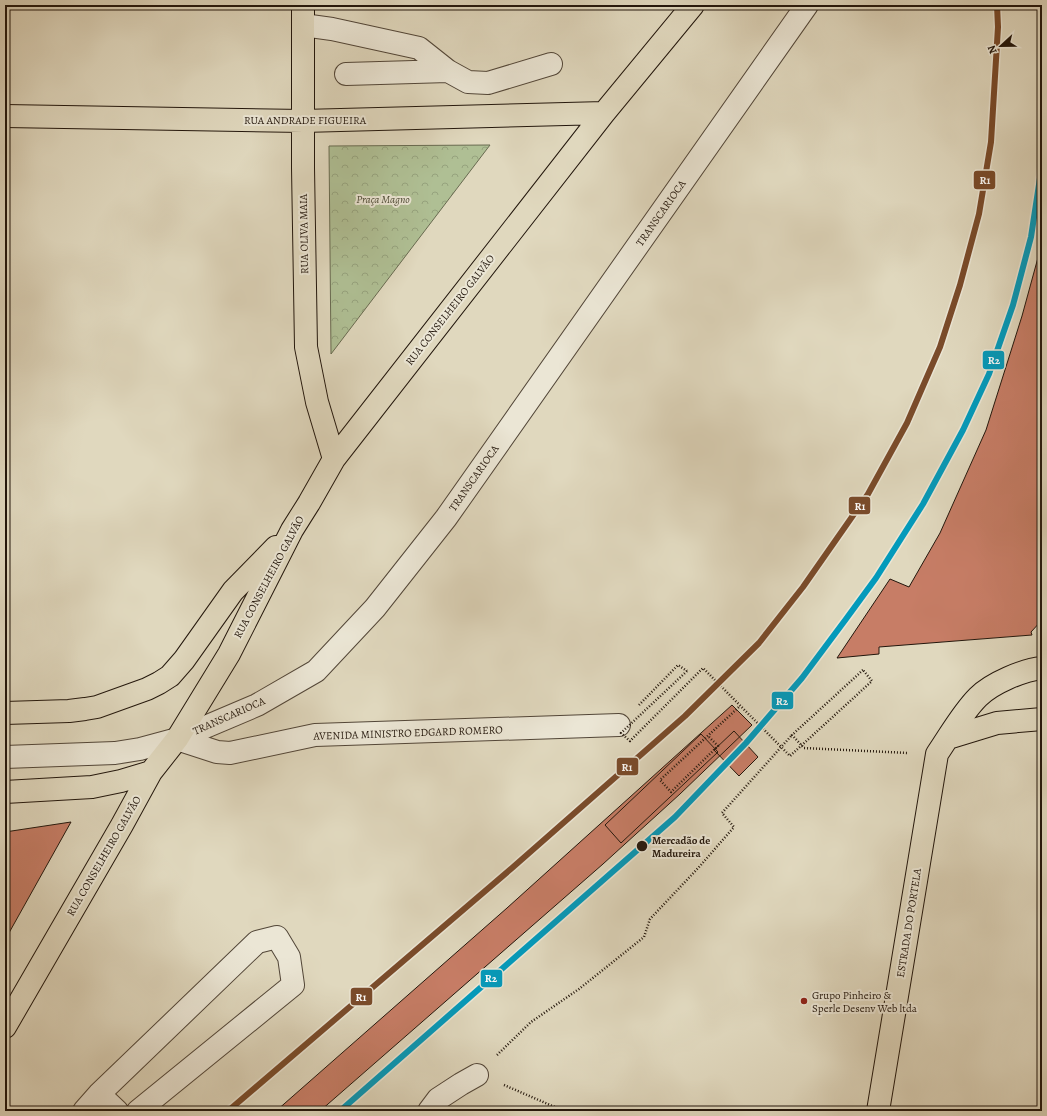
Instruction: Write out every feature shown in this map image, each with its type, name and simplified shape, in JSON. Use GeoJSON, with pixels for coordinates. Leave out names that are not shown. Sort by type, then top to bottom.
{"type":"FeatureCollection","features":[{"type":"Feature","properties":{"kind":"main road","name":"RUA CONSELHEIRO GALVÃO"},"geometry":{"type":"LineString","coordinates":[[5,1027],[151,772],[177,739],[229,654],[292,530],[334,459],[604,113],[693,5]]}},
{"type":"Feature","properties":{"kind":"main road","name":"RUA OLIVA MAIA"},"geometry":{"type":"LineString","coordinates":[[303,15],[306,348],[317,402],[334,459]]}},
{"type":"Feature","properties":{"kind":"main road","name":"RUA ANDRADE FIGUEIRA"},"geometry":{"type":"LineString","coordinates":[[5,116],[303,121],[604,113]]}},
{"type":"Feature","properties":{"kind":"main road"},"geometry":{"type":"LineString","coordinates":[[5,713],[69,711],[97,707],[160,683],[170,676],[184,660],[233,591],[292,530]]}},
{"type":"Feature","properties":{"kind":"main road"},"geometry":{"type":"LineString","coordinates":[[942,746],[961,718],[979,696],[1001,682],[1021,673],[1042,668]]}},
{"type":"Feature","properties":{"kind":"main road"},"geometry":{"type":"LineString","coordinates":[[942,746],[997,723],[1042,719]]}},
{"type":"Feature","properties":{"kind":"main road","name":"ESTRADA DO PORTELA"},"geometry":{"type":"LineString","coordinates":[[878,1111],[942,746]]}},
{"type":"Feature","properties":{"kind":"main road"},"geometry":{"type":"LineString","coordinates":[[5,792],[92,787],[121,782],[151,772]]}},
{"type":"Feature","properties":{"kind":"street","name":"TRANSCARIOCA"},"geometry":{"type":"LineString","coordinates":[[5,757],[115,753],[140,749],[177,739],[257,705],[316,670],[374,608],[446,518],[808,5]]}},
{"type":"Feature","properties":{"kind":"street"},"geometry":{"type":"LineString","coordinates":[[303,15],[332,29],[419,48],[448,71],[468,82],[488,83],[551,64]]}},
{"type":"Feature","properties":{"kind":"street"},"geometry":{"type":"LineString","coordinates":[[346,74],[448,71]]}},
{"type":"Feature","properties":{"kind":"street","name":"AVENIDA MINISTRO EDGARD ROMERO"},"geometry":{"type":"LineString","coordinates":[[177,739],[216,752],[230,753],[316,735],[619,725]]}},
{"type":"Feature","properties":{"kind":"street"},"geometry":{"type":"LineString","coordinates":[[84,1111],[99,1094],[257,942],[277,937],[290,958],[293,985],[138,1111]]}},
{"type":"Feature","properties":{"kind":"street"},"geometry":{"type":"LineString","coordinates":[[430,1111],[438,1099],[477,1075]]}},
{"type":"Feature","properties":{"kind":"street"},"geometry":{"type":"LineString","coordinates":[[99,1094],[117,1111]]}},
{"type":"Feature","properties":{"kind":"path"},"geometry":{"type":"LineString","coordinates":[[564,1111],[490,1079],[477,1075],[531,1022],[579,989],[644,938],[650,919],[734,827],[722,813],[792,735],[863,670],[872,681],[790,756],[740,706],[703,668],[630,741],[621,733],[687,671],[678,665],[619,725]]}},
{"type":"Feature","properties":{"kind":"path"},"geometry":{"type":"LineString","coordinates":[[708,737],[718,746],[671,792],[660,780],[740,706]]}},
{"type":"Feature","properties":{"kind":"path"},"geometry":{"type":"LineString","coordinates":[[792,735],[804,748],[942,746]]}},
{"type":"Feature","properties":{"kind":"green space","name":"Praça Magno"},"geometry":{"type":"Polygon","coordinates":[[[490,145],[331,354],[329,146],[490,145]]]}},
{"type":"Feature","properties":{"kind":"building"},"geometry":{"type":"Polygon","coordinates":[[[1042,243],[1042,620],[1031,632],[1032,635],[879,647],[879,654],[837,658],[890,579],[909,587],[940,533],[986,430],[1022,316],[1042,243]]]}},
{"type":"Feature","properties":{"kind":"building"},"geometry":{"type":"Polygon","coordinates":[[[732,705],[752,725],[680,794],[603,864],[320,1111],[276,1111],[507,908],[732,705]]]}},
{"type":"Feature","properties":{"kind":"building"},"geometry":{"type":"Polygon","coordinates":[[[734,731],[758,757],[739,776],[714,750],[734,731]]]}},
{"type":"Feature","properties":{"kind":"building"},"geometry":{"type":"Polygon","coordinates":[[[701,734],[718,752],[621,843],[605,825],[701,734]]]}},
{"type":"Feature","properties":{"kind":"building"},"geometry":{"type":"Polygon","coordinates":[[[71,822],[5,940],[5,832],[71,822]]]}},
{"type":"Feature","properties":{"kind":"railway"},"geometry":{"type":"LineString","coordinates":[[228,1111],[512,868],[685,716],[759,643],[803,587],[868,494],[907,423],[940,347],[960,285],[979,214],[991,142],[998,27],[997,5]]}},
{"type":"Feature","properties":{"kind":"transit line","name":"R1"},"geometry":{"type":"LineString","coordinates":[[228,1111],[512,868],[685,716],[759,643],[803,587],[868,494],[907,423],[940,347],[960,285],[979,214],[991,142],[998,27],[997,5]]}},
{"type":"Feature","properties":{"kind":"transit line","name":"R2"},"geometry":{"type":"LineString","coordinates":[[340,1111],[675,817],[746,743],[802,678],[846,619],[876,578],[923,504],[963,430],[989,374],[1013,305],[1031,237],[1042,165]]}},
{"type":"Feature","properties":{"kind":"place","name":"Mercadão de Madureira"},"geometry":{"type":"Point","coordinates":[642,846]}},
{"type":"Feature","properties":{"kind":"place","name":"Grupo Pinheiro & Sperle Desenv Web ltda"},"geometry":{"type":"Point","coordinates":[804,1001]}}]}
